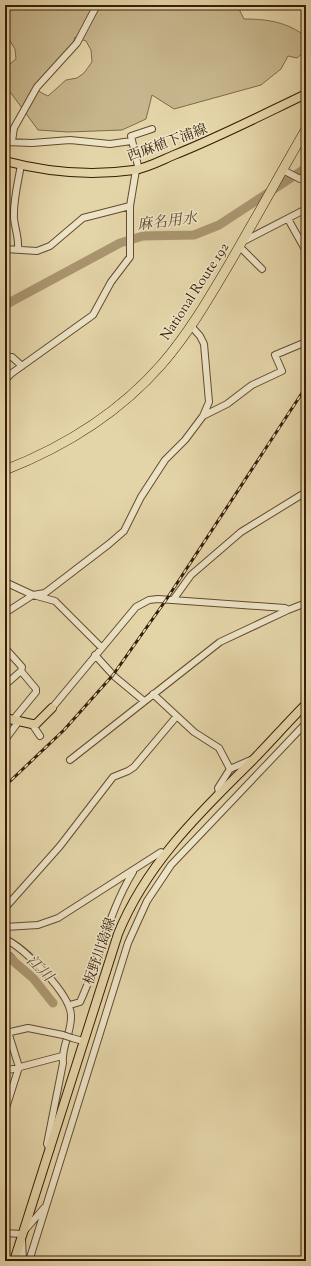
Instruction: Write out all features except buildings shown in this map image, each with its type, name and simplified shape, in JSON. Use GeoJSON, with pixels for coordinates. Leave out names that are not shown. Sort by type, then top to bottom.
{"type":"FeatureCollection","features":[{"type":"Feature","properties":{"kind":"highway","name":"National Route 192"},"geometry":{"type":"LineString","coordinates":[[5,470],[59,445],[102,418],[141,386],[161,365],[191,326],[241,244],[276,182],[286,171],[306,128]]}},
{"type":"Feature","properties":{"kind":"main road","name":"西麻植下浦線"},"geometry":{"type":"LineString","coordinates":[[5,161],[66,172],[90,173],[136,170],[216,138],[306,94]]}},
{"type":"Feature","properties":{"kind":"main road","name":"板野川島線"},"geometry":{"type":"LineString","coordinates":[[14,1261],[21,1234],[50,1150],[83,1041],[125,915],[142,885],[164,854],[219,793],[306,704]]}},
{"type":"Feature","properties":{"kind":"main road"},"geometry":{"type":"LineString","coordinates":[[12,720],[36,724],[52,708]]}},
{"type":"Feature","properties":{"kind":"street"},"geometry":{"type":"LineString","coordinates":[[97,5],[76,43],[37,87],[8,141],[32,143],[70,140],[110,144],[131,141]]}},
{"type":"Feature","properties":{"kind":"street"},"geometry":{"type":"LineString","coordinates":[[5,380],[93,315],[111,282],[130,257],[132,250],[130,206],[138,166],[131,136],[152,129]]}},
{"type":"Feature","properties":{"kind":"street"},"geometry":{"type":"LineString","coordinates":[[18,249],[19,242],[14,211],[21,165]]}},
{"type":"Feature","properties":{"kind":"street"},"geometry":{"type":"LineString","coordinates":[[286,171],[302,178]]}},
{"type":"Feature","properties":{"kind":"street"},"geometry":{"type":"LineString","coordinates":[[5,249],[29,251],[43,248],[59,239],[72,226],[83,218],[130,206]]}},
{"type":"Feature","properties":{"kind":"street"},"geometry":{"type":"LineString","coordinates":[[262,269],[241,244],[306,209]]}},
{"type":"Feature","properties":{"kind":"street"},"geometry":{"type":"LineString","coordinates":[[288,219],[306,251]]}},
{"type":"Feature","properties":{"kind":"street"},"geometry":{"type":"LineString","coordinates":[[5,613],[33,595],[45,593],[124,531],[141,497],[165,460],[185,440],[203,416],[209,402],[204,344],[200,336],[191,326]]}},
{"type":"Feature","properties":{"kind":"street"},"geometry":{"type":"LineString","coordinates":[[203,416],[227,404],[252,385],[282,371],[275,355],[306,342]]}},
{"type":"Feature","properties":{"kind":"street"},"geometry":{"type":"LineString","coordinates":[[5,357],[12,357],[22,366]]}},
{"type":"Feature","properties":{"kind":"street"},"geometry":{"type":"LineString","coordinates":[[173,600],[191,575],[241,532],[306,492]]}},
{"type":"Feature","properties":{"kind":"street"},"geometry":{"type":"LineString","coordinates":[[5,582],[33,595],[54,601],[101,647]]}},
{"type":"Feature","properties":{"kind":"street"},"geometry":{"type":"LineString","coordinates":[[52,708],[95,654],[136,607],[154,599],[286,608],[288,610]]}},
{"type":"Feature","properties":{"kind":"street"},"geometry":{"type":"LineString","coordinates":[[70,760],[220,642],[306,603]]}},
{"type":"Feature","properties":{"kind":"street"},"geometry":{"type":"LineString","coordinates":[[5,648],[22,667],[21,671],[36,689],[36,692],[12,720],[5,740]]}},
{"type":"Feature","properties":{"kind":"street"},"geometry":{"type":"LineString","coordinates":[[95,654],[115,677],[144,701]]}},
{"type":"Feature","properties":{"kind":"street"},"geometry":{"type":"LineString","coordinates":[[5,685],[21,671]]}},
{"type":"Feature","properties":{"kind":"street"},"geometry":{"type":"LineString","coordinates":[[153,694],[176,717],[194,732],[219,748],[230,768]]}},
{"type":"Feature","properties":{"kind":"street"},"geometry":{"type":"LineString","coordinates":[[5,908],[60,846],[113,777],[128,772],[134,767],[176,717]]}},
{"type":"Feature","properties":{"kind":"street"},"geometry":{"type":"LineString","coordinates":[[32,724],[40,736]]}},
{"type":"Feature","properties":{"kind":"street"},"geometry":{"type":"LineString","coordinates":[[29,1261],[128,943],[147,901],[183,851],[306,724]]}},
{"type":"Feature","properties":{"kind":"street"},"geometry":{"type":"LineString","coordinates":[[219,793],[218,788],[230,768],[252,760]]}},
{"type":"Feature","properties":{"kind":"street"},"geometry":{"type":"LineString","coordinates":[[5,927],[49,923],[134,871],[161,852],[164,854]]}},
{"type":"Feature","properties":{"kind":"street"},"geometry":{"type":"LineString","coordinates":[[70,1005],[80,1002],[112,913],[123,889],[134,871]]}},
{"type":"Feature","properties":{"kind":"street"},"geometry":{"type":"LineString","coordinates":[[5,939],[18,946],[25,953],[63,992],[70,1005],[71,1020],[62,1056],[63,1063],[47,1144],[50,1150]]}},
{"type":"Feature","properties":{"kind":"street"},"geometry":{"type":"LineString","coordinates":[[5,1111],[19,1066],[7,1033],[28,1028],[63,1035],[83,1041]]}},
{"type":"Feature","properties":{"kind":"street"},"geometry":{"type":"LineString","coordinates":[[5,1071],[19,1066],[62,1056]]}},
{"type":"Feature","properties":{"kind":"street"},"geometry":{"type":"LineString","coordinates":[[21,1234],[46,1206]]}},
{"type":"Feature","properties":{"kind":"street"},"geometry":{"type":"LineString","coordinates":[[5,1233],[21,1234]]}},
{"type":"Feature","properties":{"kind":"street"},"geometry":{"type":"LineString","coordinates":[[21,1234],[23,1242],[22,1261]]}},
{"type":"Feature","properties":{"kind":"shaded area"},"geometry":{"type":"Polygon","coordinates":[[[5,5],[237,5],[244,19],[277,22],[299,32],[306,37],[306,50],[297,58],[288,56],[281,69],[261,85],[174,109],[152,95],[146,119],[122,130],[68,132],[38,130],[11,93],[5,89],[5,68],[16,59],[15,49],[5,33],[5,5]],[[75,37],[73,43],[34,86],[40,92],[48,96],[66,80],[77,78],[84,73],[92,62],[91,50],[86,41],[75,37]]]}},
{"type":"Feature","properties":{"kind":"shaded area"},"geometry":{"type":"Polygon","coordinates":[[[5,950],[12,953],[28,972],[25,974],[11,962],[5,960],[5,950]]]}},
{"type":"Feature","properties":{"kind":"waterway","name":"麻名用水"},"geometry":{"type":"LineString","coordinates":[[5,305],[120,243],[143,236],[194,235],[219,225],[306,168]]}},
{"type":"Feature","properties":{"kind":"waterway","name":"江川"},"geometry":{"type":"LineString","coordinates":[[5,954],[33,978],[53,1003]]}},
{"type":"Feature","properties":{"kind":"railway"},"geometry":{"type":"LineString","coordinates":[[5,786],[64,730],[113,675],[166,600],[306,387]]}}]}
